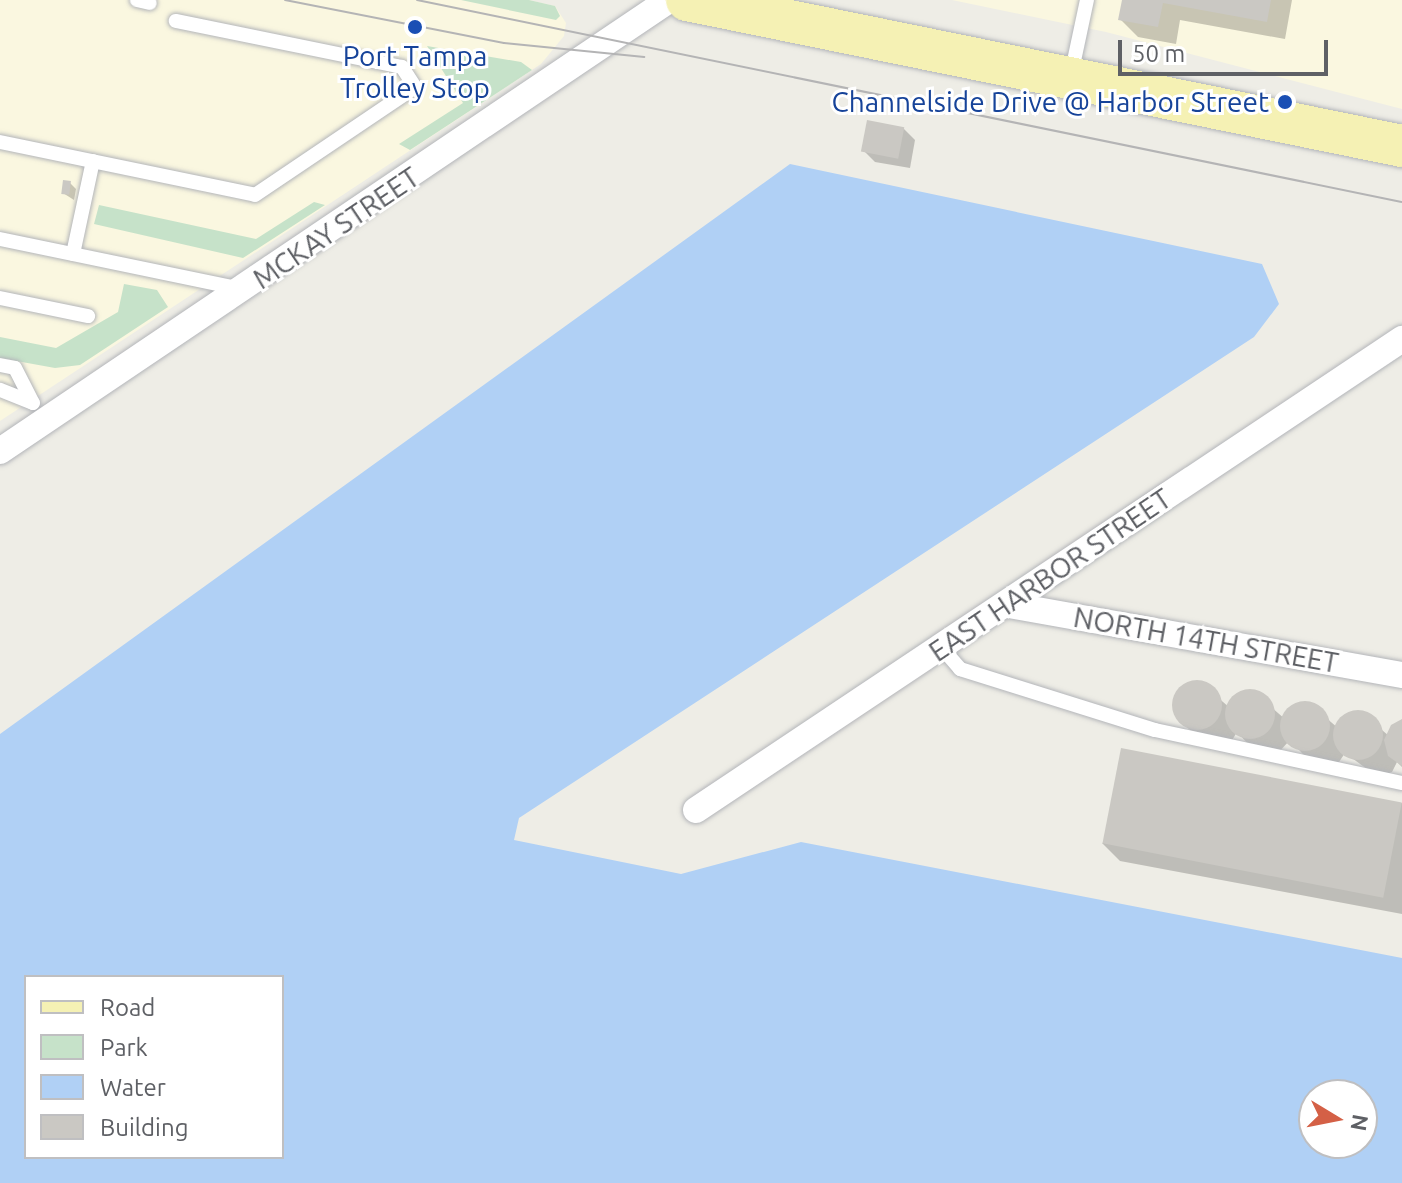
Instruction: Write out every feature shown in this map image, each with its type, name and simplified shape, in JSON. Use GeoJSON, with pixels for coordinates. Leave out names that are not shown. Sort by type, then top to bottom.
{"type":"FeatureCollection","features":[{"type":"Feature","properties":{"kind":"main road"},"geometry":{"type":"LineString","coordinates":[[687,0],[1402,146]]}},
{"type":"Feature","properties":{"kind":"street","name":"MCKAY STREET"},"geometry":{"type":"LineString","coordinates":[[0,451],[39,412],[245,289],[669,0]]}},
{"type":"Feature","properties":{"kind":"street","name":"EAST HARBOR STREET"},"geometry":{"type":"LineString","coordinates":[[696,810],[1009,605],[1402,339]]}},
{"type":"Feature","properties":{"kind":"street","name":"NORTH 14TH STREET"},"geometry":{"type":"LineString","coordinates":[[1009,605],[1402,675]]}},
{"type":"Feature","properties":{"kind":"lane"},"geometry":{"type":"LineString","coordinates":[[1071,76],[1087,0]]}},
{"type":"Feature","properties":{"kind":"lane"},"geometry":{"type":"LineString","coordinates":[[0,142],[255,195],[415,87],[402,67],[176,21]]}},
{"type":"Feature","properties":{"kind":"lane"},"geometry":{"type":"LineString","coordinates":[[73,254],[93,161]]}},
{"type":"Feature","properties":{"kind":"lane"},"geometry":{"type":"LineString","coordinates":[[0,239],[245,289]]}},
{"type":"Feature","properties":{"kind":"lane"},"geometry":{"type":"LineString","coordinates":[[0,298],[88,316]]}},
{"type":"Feature","properties":{"kind":"lane"},"geometry":{"type":"LineString","coordinates":[[0,365],[15,368],[39,412]]}},
{"type":"Feature","properties":{"kind":"lane"},"geometry":{"type":"LineString","coordinates":[[0,390],[39,412]]}},
{"type":"Feature","properties":{"kind":"lane"},"geometry":{"type":"LineString","coordinates":[[942,648],[960,669],[1155,730],[1402,783]]}},
{"type":"Feature","properties":{"kind":"shaded area"},"geometry":{"type":"Polygon","coordinates":[[[0,0],[529,0],[555,6],[566,23],[564,36],[541,64],[0,421],[0,0]]]}},
{"type":"Feature","properties":{"kind":"shaded area"},"geometry":{"type":"Polygon","coordinates":[[[952,0],[1402,0],[1402,109],[1106,32],[952,0]]]}},
{"type":"Feature","properties":{"kind":"green space"},"geometry":{"type":"Polygon","coordinates":[[[461,0],[529,0],[555,6],[560,16],[556,20],[461,0]]]}},
{"type":"Feature","properties":{"kind":"green space"},"geometry":{"type":"Polygon","coordinates":[[[427,46],[521,62],[532,70],[410,150],[399,144],[463,103],[427,46]]]}},
{"type":"Feature","properties":{"kind":"green space"},"geometry":{"type":"Polygon","coordinates":[[[314,202],[325,205],[243,258],[94,224],[99,205],[256,239],[314,202]]]}},
{"type":"Feature","properties":{"kind":"green space"},"geometry":{"type":"Polygon","coordinates":[[[124,284],[157,290],[168,307],[80,365],[55,368],[0,358],[0,337],[56,348],[118,312],[124,284]]]}},
{"type":"Feature","properties":{"kind":"water"},"geometry":{"type":"Polygon","coordinates":[[[790,164],[1262,264],[1279,304],[1254,337],[519,818],[514,840],[681,874],[801,842],[1402,958],[1402,1183],[0,1183],[0,734],[790,164]]]}},
{"type":"Feature","properties":{"kind":"building"},"geometry":{"type":"Polygon","coordinates":[[[1122,0],[1271,0],[1267,22],[1163,3],[1158,27],[1118,20],[1122,0]]]}},
{"type":"Feature","properties":{"kind":"building"},"geometry":{"type":"Polygon","coordinates":[[[867,120],[904,127],[898,159],[861,151],[867,120]]]}},
{"type":"Feature","properties":{"kind":"building"},"geometry":{"type":"Polygon","coordinates":[[[63,180],[71,181],[69,195],[61,194],[63,180]]]}},
{"type":"Feature","properties":{"kind":"building"},"geometry":{"type":"Polygon","coordinates":[[[1197,680],[1214,688],[1222,705],[1214,722],[1197,730],[1180,722],[1172,705],[1180,688],[1197,680]]]}},
{"type":"Feature","properties":{"kind":"building"},"geometry":{"type":"Polygon","coordinates":[[[1250,689],[1267,697],[1275,714],[1267,731],[1250,739],[1233,731],[1225,714],[1233,697],[1250,689]]]}},
{"type":"Feature","properties":{"kind":"building"},"geometry":{"type":"Polygon","coordinates":[[[1305,701],[1322,709],[1330,726],[1322,743],[1305,751],[1288,743],[1280,726],[1288,709],[1305,701]]]}},
{"type":"Feature","properties":{"kind":"building"},"geometry":{"type":"Polygon","coordinates":[[[1358,710],[1375,718],[1383,735],[1375,752],[1358,760],[1341,752],[1333,735],[1341,718],[1358,710]]]}},
{"type":"Feature","properties":{"kind":"building"},"geometry":{"type":"Polygon","coordinates":[[[1402,719],[1402,766],[1388,756],[1384,740],[1391,725],[1402,719]]]}},
{"type":"Feature","properties":{"kind":"building"},"geometry":{"type":"Polygon","coordinates":[[[1121,748],[1402,803],[1383,898],[1102,843],[1121,748]]]}},
{"type":"Feature","properties":{"kind":"tram line"},"geometry":{"type":"LineString","coordinates":[[285,0],[504,43],[644,57]]}},
{"type":"Feature","properties":{"kind":"tram line"},"geometry":{"type":"LineString","coordinates":[[417,0],[1402,202]]}},
{"type":"Feature","properties":{"kind":"place","name":"Port Tampa Trolley Stop"},"geometry":{"type":"Point","coordinates":[415,27]}},
{"type":"Feature","properties":{"kind":"place","name":"Channelside Drive @ Harbor Street"},"geometry":{"type":"Point","coordinates":[1285,102]}}]}
